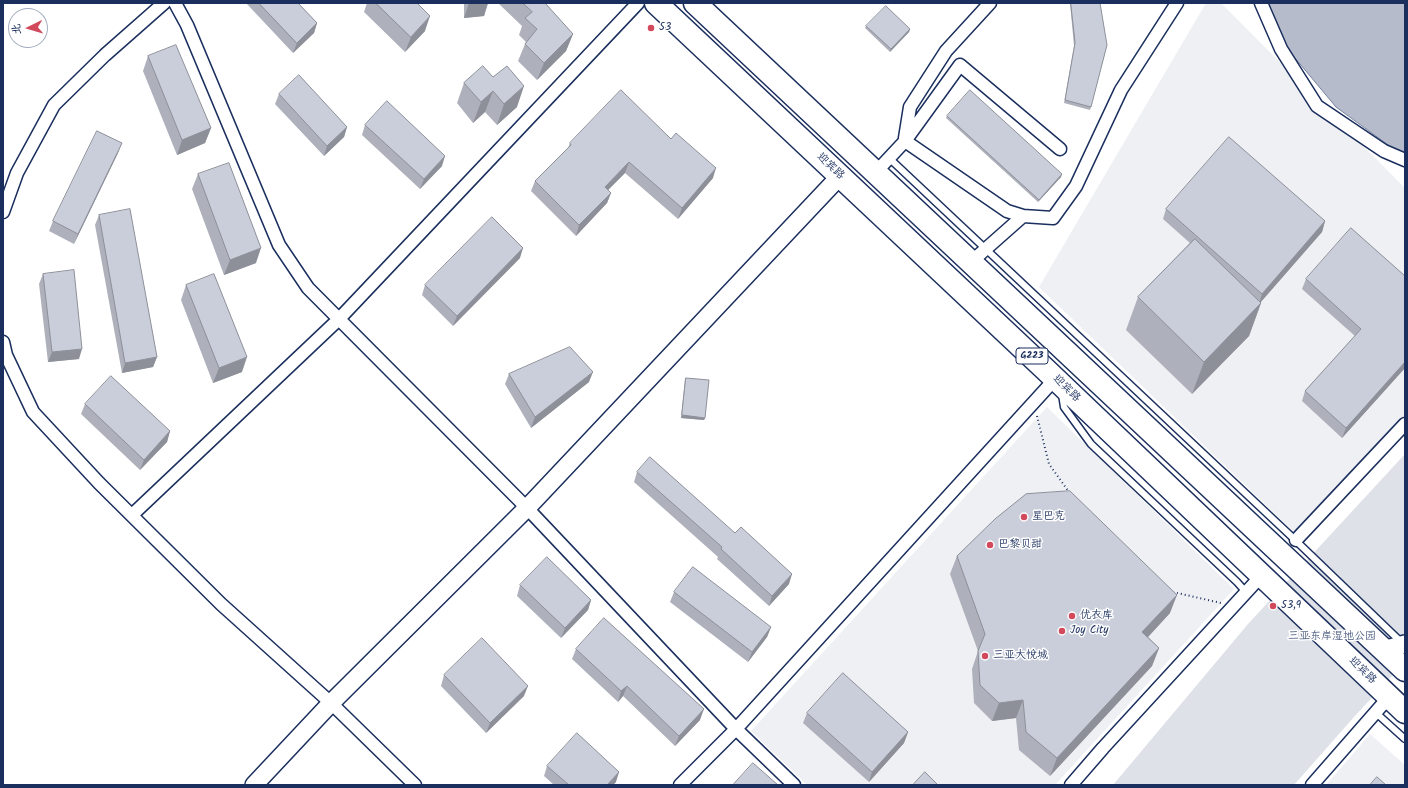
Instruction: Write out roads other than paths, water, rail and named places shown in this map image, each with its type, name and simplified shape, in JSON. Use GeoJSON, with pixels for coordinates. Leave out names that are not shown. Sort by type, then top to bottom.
{"type":"FeatureCollection","features":[{"type":"Feature","properties":{"kind":"highway","name":"迎宾路"},"geometry":{"type":"LineString","coordinates":[[656,3],[1262,575],[1382,704],[1405,712]]}},
{"type":"Feature","properties":{"kind":"highway","name":"G223"},"geometry":{"type":"LineString","coordinates":[[695,3],[882,165],[978,256],[1399,646],[1405,670]]}},
{"type":"Feature","properties":{"kind":"street"},"geometry":{"type":"LineString","coordinates":[[3,212],[17,173],[54,105],[105,55],[164,3]]}},
{"type":"Feature","properties":{"kind":"street"},"geometry":{"type":"LineString","coordinates":[[175,3],[187,25],[278,245],[308,288],[527,508],[736,729],[794,785]]}},
{"type":"Feature","properties":{"kind":"street"},"geometry":{"type":"LineString","coordinates":[[132,516],[339,319],[638,3]]}},
{"type":"Feature","properties":{"kind":"street"},"geometry":{"type":"LineString","coordinates":[[905,141],[910,108],[946,50],[990,3]]}},
{"type":"Feature","properties":{"kind":"street"},"geometry":{"type":"LineString","coordinates":[[905,141],[1007,211],[1023,216],[1053,218],[1076,186],[1121,90],[1177,3]]}},
{"type":"Feature","properties":{"kind":"street"},"geometry":{"type":"LineString","coordinates":[[1261,3],[1280,49],[1317,106],[1384,151],[1405,160]]}},
{"type":"Feature","properties":{"kind":"street"},"geometry":{"type":"LineString","coordinates":[[946,50],[960,64],[1060,149]]}},
{"type":"Feature","properties":{"kind":"street"},"geometry":{"type":"LineString","coordinates":[[882,165],[905,141],[960,64]]}},
{"type":"Feature","properties":{"kind":"street"},"geometry":{"type":"LineString","coordinates":[[254,785],[331,703],[527,508],[840,176]]}},
{"type":"Feature","properties":{"kind":"street"},"geometry":{"type":"LineString","coordinates":[[978,256],[1023,216]]}},
{"type":"Feature","properties":{"kind":"street"},"geometry":{"type":"LineString","coordinates":[[3,342],[6,355],[34,412],[99,483],[221,604],[331,703],[415,785]]}},
{"type":"Feature","properties":{"kind":"street"},"geometry":{"type":"LineString","coordinates":[[680,785],[736,729],[1034,402],[1058,381]]}},
{"type":"Feature","properties":{"kind":"street"},"geometry":{"type":"LineString","coordinates":[[1296,540],[1405,424]]}},
{"type":"Feature","properties":{"kind":"street"},"geometry":{"type":"LineString","coordinates":[[1071,785],[1103,748],[1262,575]]}},
{"type":"Feature","properties":{"kind":"street"},"geometry":{"type":"LineString","coordinates":[[1312,785],[1382,704]]}},
{"type":"Feature","properties":{"kind":"lane"},"geometry":{"type":"LineString","coordinates":[[978,256],[1296,540],[1399,646]]}},
{"type":"Feature","properties":{"kind":"lane"},"geometry":{"type":"LineString","coordinates":[[1058,381],[1064,407],[1091,444],[1246,592]]}},
{"type":"Feature","properties":{"kind":"lane"},"geometry":{"type":"LineString","coordinates":[[1382,704],[1405,739]]}},
{"type":"Feature","properties":{"kind":"water"},"geometry":{"type":"Polygon","coordinates":[[[1264,3],[1405,3],[1405,153],[1395,150],[1336,107],[1290,52],[1264,3]]]}},
{"type":"Feature","properties":{"kind":"place","name":"53"},"geometry":{"type":"Point","coordinates":[651,28]}},
{"type":"Feature","properties":{"kind":"place","name":"星巴克"},"geometry":{"type":"Point","coordinates":[1024,517]}},
{"type":"Feature","properties":{"kind":"place","name":"巴黎贝甜"},"geometry":{"type":"Point","coordinates":[990,545]}},
{"type":"Feature","properties":{"kind":"place","name":"53,9"},"geometry":{"type":"Point","coordinates":[1273,606]}},
{"type":"Feature","properties":{"kind":"place","name":"优衣库"},"geometry":{"type":"Point","coordinates":[1072,616]}},
{"type":"Feature","properties":{"kind":"place","name":"Joy City"},"geometry":{"type":"Point","coordinates":[1062,631]}},
{"type":"Feature","properties":{"kind":"place","name":"三亚大悦城"},"geometry":{"type":"Point","coordinates":[985,656]}},
{"type":"Feature","properties":{"kind":"park label","name":"三亚东岸湿地公园"},"geometry":{"type":"Point","coordinates":[1332,637]}}]}
